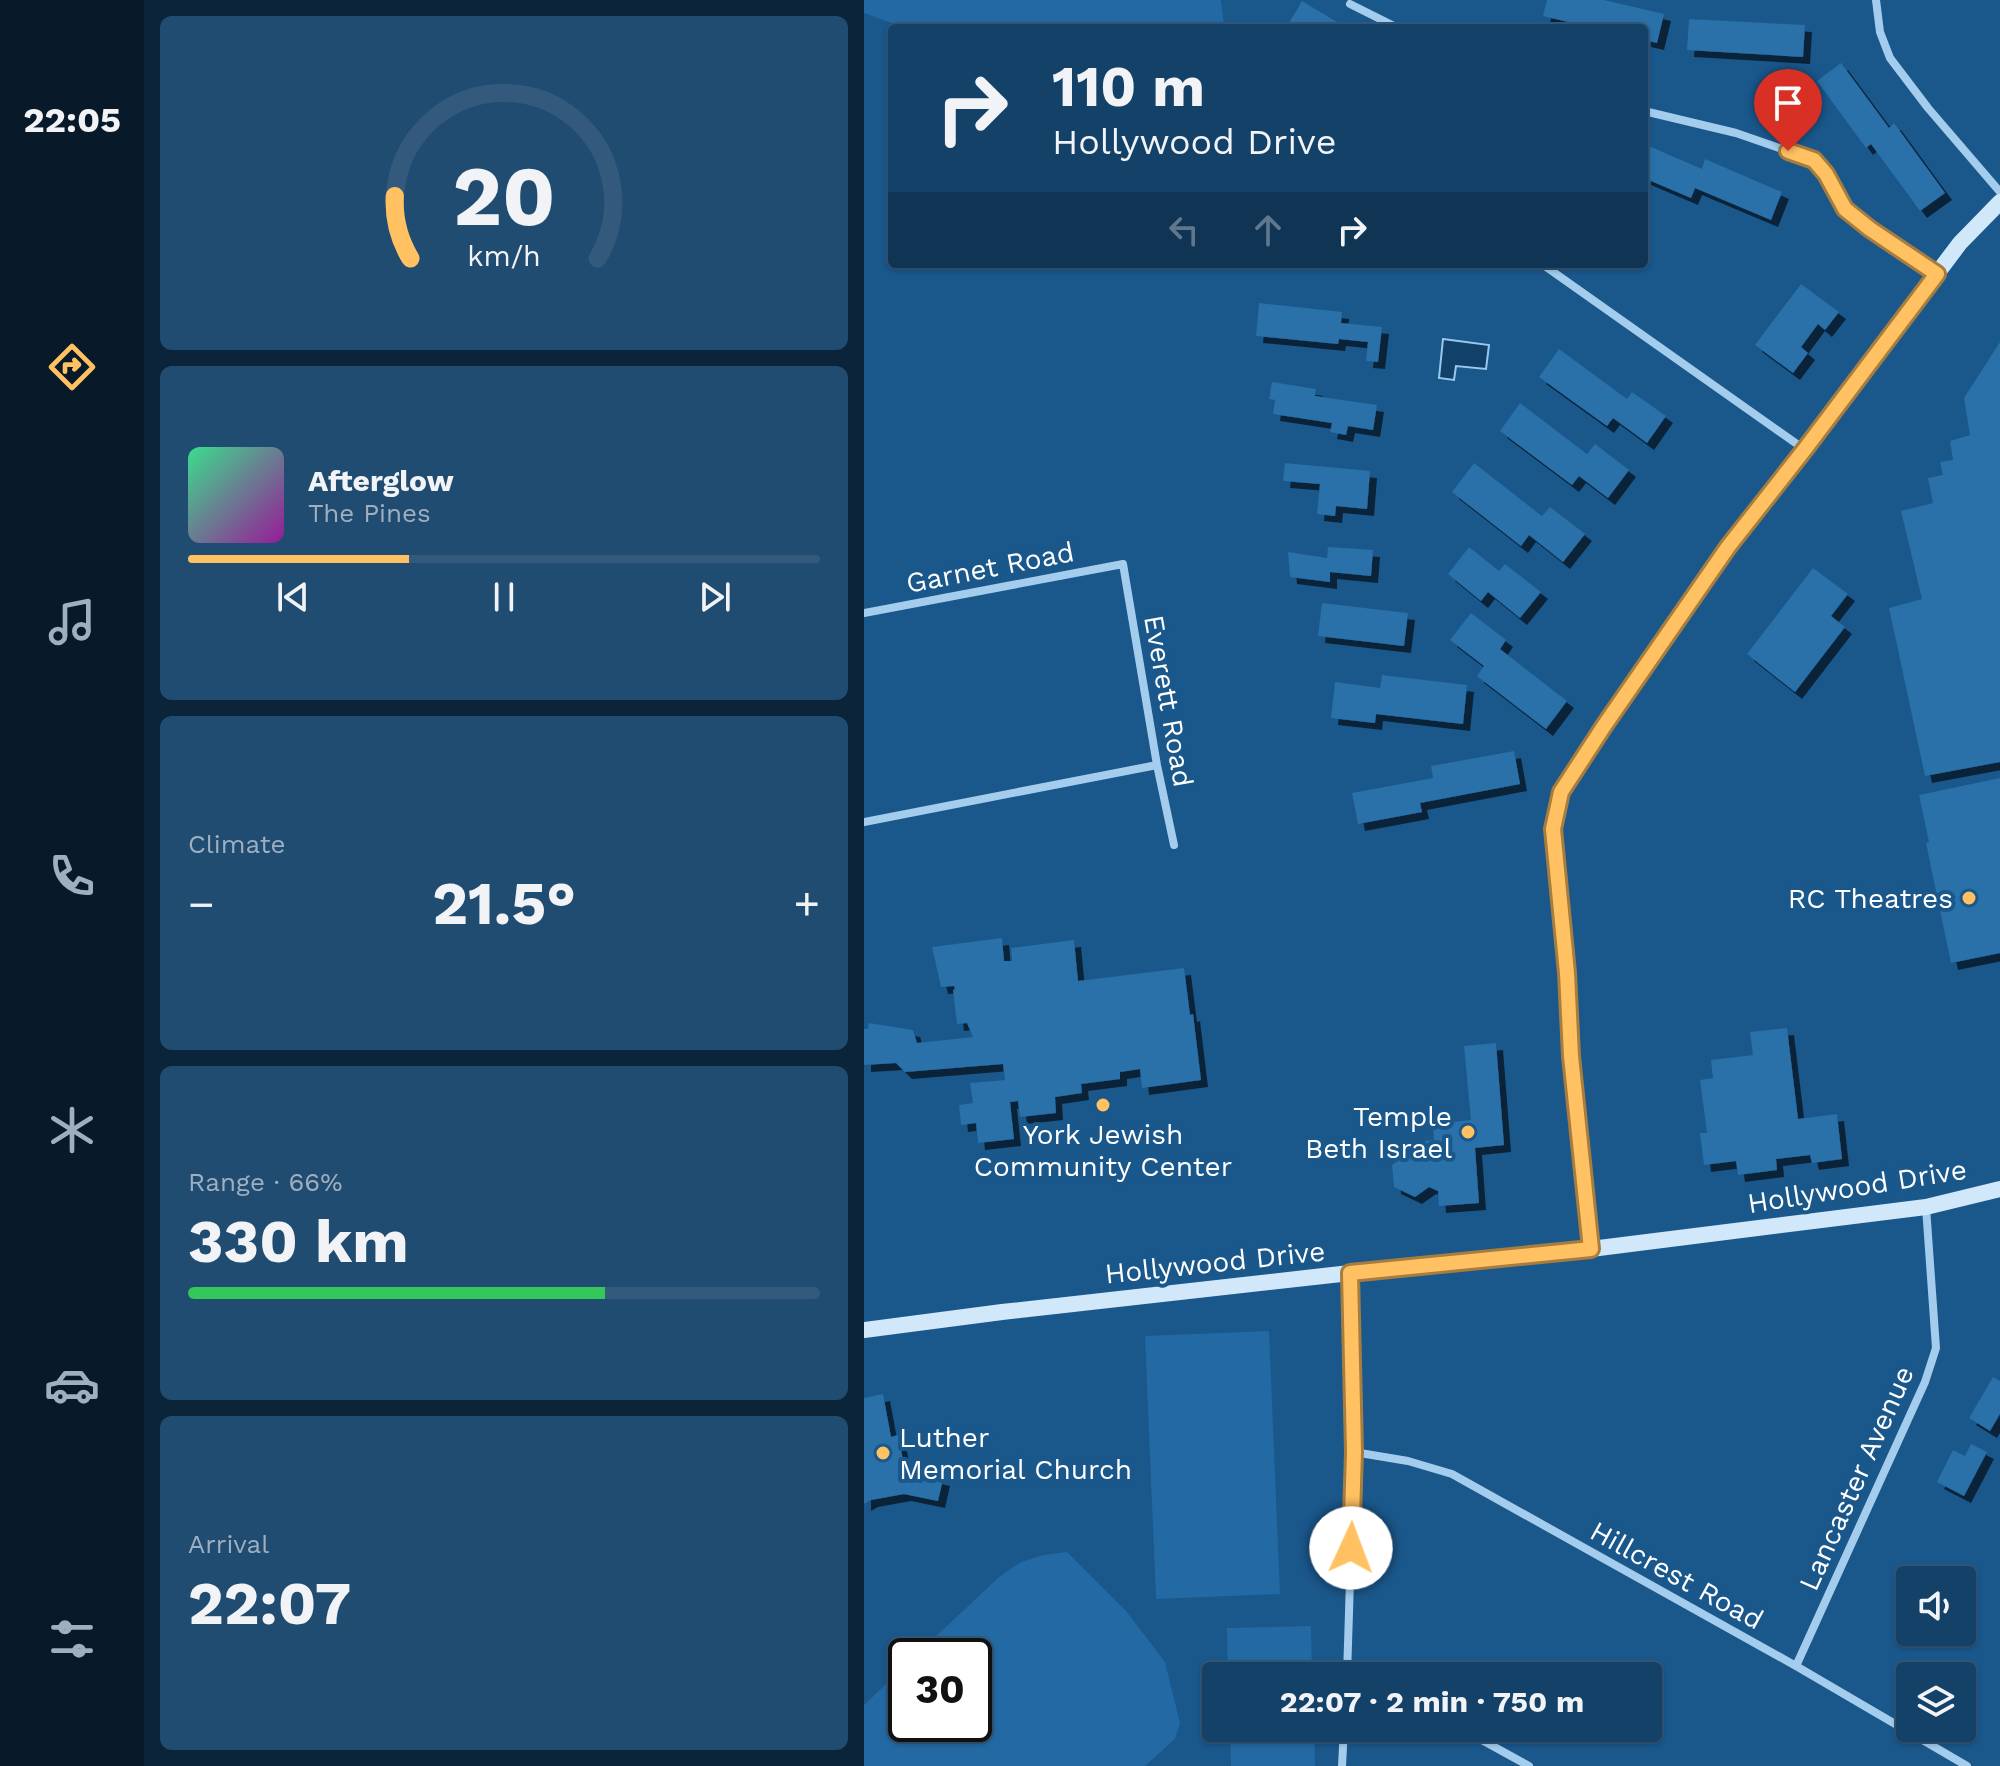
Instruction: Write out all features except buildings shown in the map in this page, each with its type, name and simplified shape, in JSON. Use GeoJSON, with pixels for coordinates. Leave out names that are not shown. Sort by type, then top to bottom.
{"type":"FeatureCollection","features":[{"type":"Feature","properties":{"kind":"street"},"geometry":{"type":"LineString","coordinates":[[1876,0],[1880,32],[1890,58],[2000,192]]}},
{"type":"Feature","properties":{"kind":"street"},"geometry":{"type":"LineString","coordinates":[[1350,4],[1390,24]]}},
{"type":"Feature","properties":{"kind":"street"},"geometry":{"type":"LineString","coordinates":[[1648,112],[1736,133],[1814,160],[1826,174],[1845,209],[1937,274]]}},
{"type":"Feature","properties":{"kind":"street"},"geometry":{"type":"LineString","coordinates":[[1591,1249],[1571,1056],[1567,973],[1553,829],[1561,792],[1728,547],[1960,243],[2000,202]]}},
{"type":"Feature","properties":{"kind":"street"},"geometry":{"type":"LineString","coordinates":[[1548,268],[1805,449]]}},
{"type":"Feature","properties":{"kind":"street","name":"Garnet Road"},"geometry":{"type":"LineString","coordinates":[[864,613],[1123,564]]}},
{"type":"Feature","properties":{"kind":"street","name":"Everett Road"},"geometry":{"type":"LineString","coordinates":[[1123,564],[1157,765],[1174,845]]}},
{"type":"Feature","properties":{"kind":"street"},"geometry":{"type":"LineString","coordinates":[[864,822],[1157,765]]}},
{"type":"Feature","properties":{"kind":"street","name":"Hollywood Drive"},"geometry":{"type":"LineString","coordinates":[[864,1330],[1350,1273],[1591,1249],[1926,1207],[2000,1189]]}},
{"type":"Feature","properties":{"kind":"street","name":"Lancaster Avenue"},"geometry":{"type":"LineString","coordinates":[[1796,1666],[1925,1382],[1936,1348],[1926,1207]]}},
{"type":"Feature","properties":{"kind":"street"},"geometry":{"type":"LineString","coordinates":[[1347,1662],[1354,1452],[1350,1273]]}},
{"type":"Feature","properties":{"kind":"street","name":"Hillcrest Road"},"geometry":{"type":"LineString","coordinates":[[1354,1452],[1408,1461],[1452,1474],[1796,1666],[1967,1766]]}},
{"type":"Feature","properties":{"kind":"street"},"geometry":{"type":"LineString","coordinates":[[1342,1766],[1343,1742]]}},
{"type":"Feature","properties":{"kind":"street"},"geometry":{"type":"LineString","coordinates":[[1485,1742],[1529,1766]]}},
{"type":"Feature","properties":{"kind":"shaded area"},"geometry":{"type":"Polygon","coordinates":[[[864,0],[1221,0],[1224,24],[894,24],[864,13],[864,0]]]}},
{"type":"Feature","properties":{"kind":"shaded area"},"geometry":{"type":"Polygon","coordinates":[[[1443,339],[1489,345],[1486,369],[1456,366],[1454,380],[1439,378],[1443,339]]]}},
{"type":"Feature","properties":{"kind":"shaded area"},"geometry":{"type":"Polygon","coordinates":[[[1269,1331],[1280,1594],[1156,1599],[1145,1336],[1269,1331]]]}},
{"type":"Feature","properties":{"kind":"shaded area"},"geometry":{"type":"Polygon","coordinates":[[[1067,1552],[1126,1611],[1165,1662],[1180,1723],[1175,1739],[1145,1766],[864,1766],[864,1705],[888,1682],[888,1742],[992,1742],[992,1638],[934,1638],[999,1577],[1021,1562],[1067,1552]]]}},
{"type":"Feature","properties":{"kind":"shaded area"},"geometry":{"type":"Polygon","coordinates":[[[1311,1626],[1312,1662],[1228,1662],[1227,1628],[1311,1626]]]}},
{"type":"Feature","properties":{"kind":"shaded area"},"geometry":{"type":"Polygon","coordinates":[[[1230,1742],[1314,1742],[1315,1766],[1231,1766],[1230,1742]]]}},
{"type":"Feature","properties":{"kind":"place","name":"RC Theatres"},"geometry":{"type":"Point","coordinates":[1969,898]}},
{"type":"Feature","properties":{"kind":"place","name":"York Jewish Community Center"},"geometry":{"type":"Point","coordinates":[1103,1105]}},
{"type":"Feature","properties":{"kind":"place","name":"Temple Beth Israel"},"geometry":{"type":"Point","coordinates":[1468,1132]}},
{"type":"Feature","properties":{"kind":"place","name":"Luther Memorial Church"},"geometry":{"type":"Point","coordinates":[883,1453]}},
{"type":"Feature","properties":{"kind":"route"},"geometry":{"type":"LineString","coordinates":[[1351,1548],[1354,1452],[1350,1273],[1591,1249],[1571,1056],[1567,973],[1553,829],[1561,792],[1728,547],[1937,274],[1845,209],[1826,174],[1814,160],[1788,151]]}}]}
